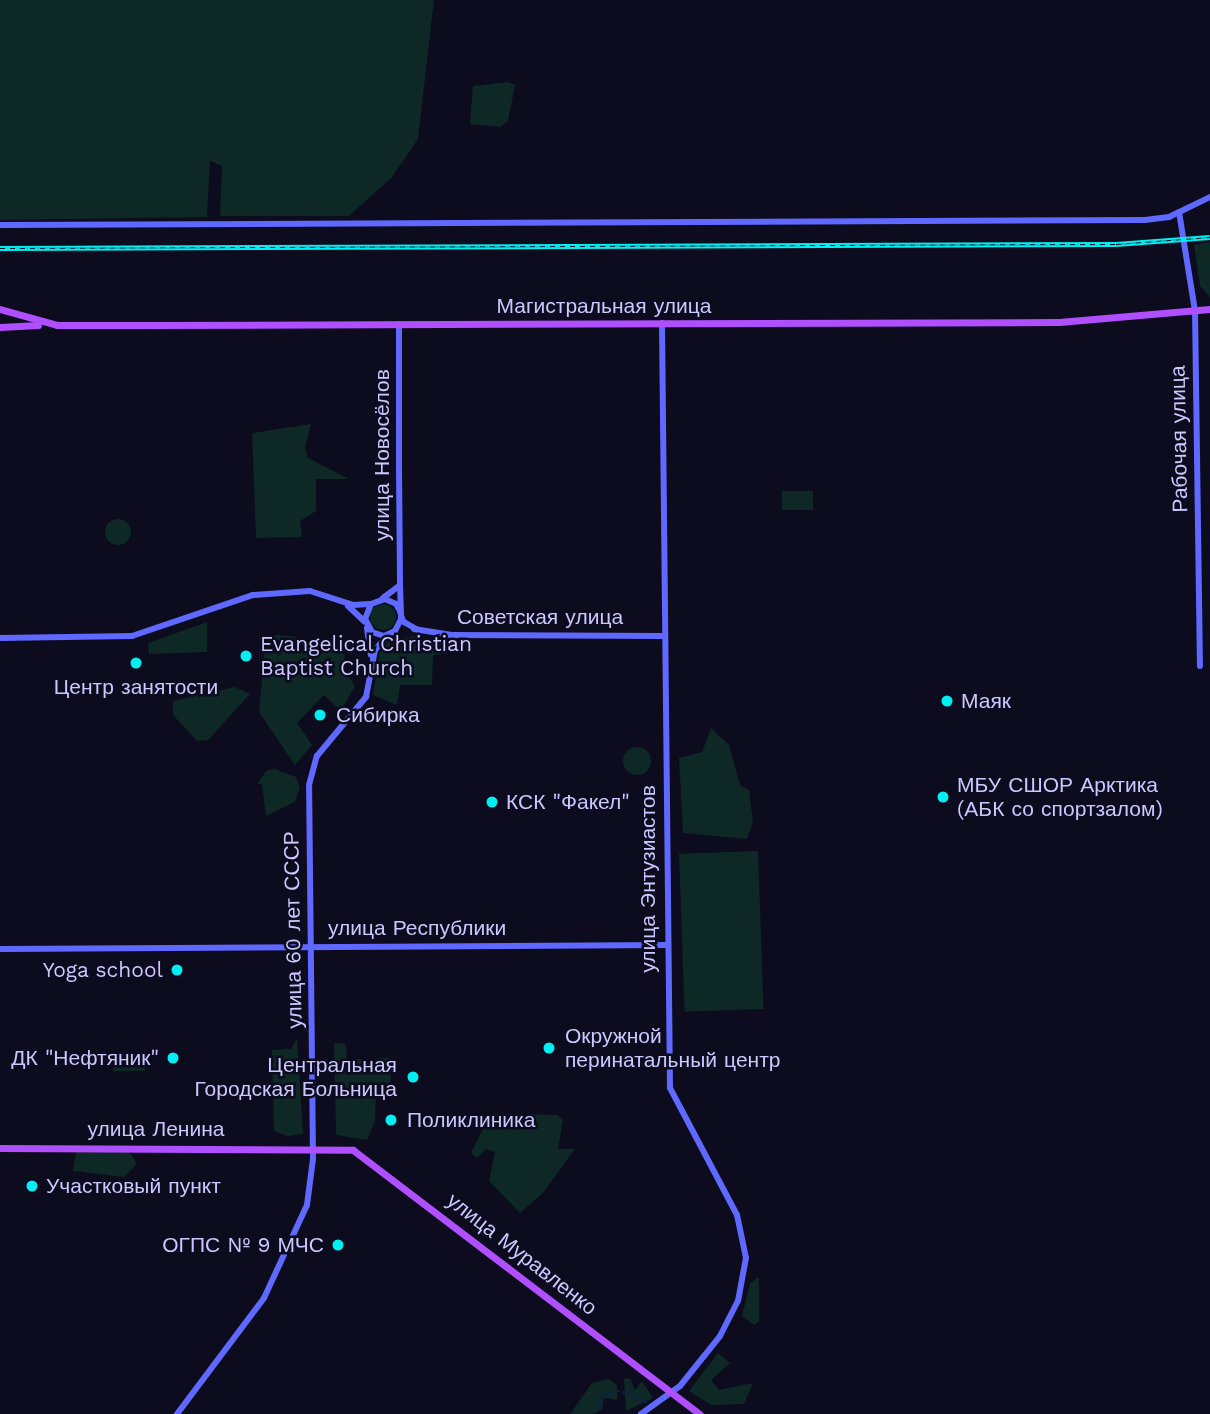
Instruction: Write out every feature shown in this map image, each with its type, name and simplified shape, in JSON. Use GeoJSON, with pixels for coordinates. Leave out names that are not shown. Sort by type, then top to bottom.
{"type":"FeatureCollection","features":[{"type":"Feature","properties":{"kind":"main road"},"geometry":{"type":"LineString","coordinates":[[0,225],[1089,221],[1156,219],[1180,212],[1210,197]]}},
{"type":"Feature","properties":{"kind":"main road","name":"Рабочая улица"},"geometry":{"type":"LineString","coordinates":[[1180,212],[1195,312],[1200,666]]}},
{"type":"Feature","properties":{"kind":"main road","name":"Магистральная улица"},"geometry":{"type":"LineString","coordinates":[[0,309],[57,325],[1059,322],[1210,309]]}},
{"type":"Feature","properties":{"kind":"main road","name":"улица Энтузиастов"},"geometry":{"type":"LineString","coordinates":[[641,1414],[673,1393],[727,1325],[738,1301],[746,1258],[737,1215],[670,1088],[666,945],[662,323]]}},
{"type":"Feature","properties":{"kind":"main road","name":"улица Новосёлов"},"geometry":{"type":"LineString","coordinates":[[399,324],[401,615]]}},
{"type":"Feature","properties":{"kind":"main road"},"geometry":{"type":"LineString","coordinates":[[0,327],[57,325]]}},
{"type":"Feature","properties":{"kind":"main road"},"geometry":{"type":"LineString","coordinates":[[372,668],[366,611],[400,585]]}},
{"type":"Feature","properties":{"kind":"main road"},"geometry":{"type":"LineString","coordinates":[[0,638],[132,636],[253,595],[310,592],[360,606],[378,600],[396,604],[401,615],[416,629]]}},
{"type":"Feature","properties":{"kind":"main road"},"geometry":{"type":"LineString","coordinates":[[341,601],[366,624],[388,635]]}},
{"type":"Feature","properties":{"kind":"main road"},"geometry":{"type":"LineString","coordinates":[[372,668],[377,644],[395,631],[401,615]]}},
{"type":"Feature","properties":{"kind":"main road","name":"Советская улица"},"geometry":{"type":"LineString","coordinates":[[395,631],[416,629],[452,635],[663,636]]}},
{"type":"Feature","properties":{"kind":"main road","name":"улица 60 лет СССР"},"geometry":{"type":"LineString","coordinates":[[177,1414],[243,1330],[284,1263],[310,1195],[313,1146],[311,774],[323,748],[361,705],[372,668]]}},
{"type":"Feature","properties":{"kind":"main road","name":"улица Республики"},"geometry":{"type":"LineString","coordinates":[[0,949],[310,945],[666,945]]}},
{"type":"Feature","properties":{"kind":"main road","name":"улица Муравленко"},"geometry":{"type":"LineString","coordinates":[[313,1146],[364,1155],[700,1414]]}},
{"type":"Feature","properties":{"kind":"main road","name":"улица Ленина"},"geometry":{"type":"LineString","coordinates":[[0,1148],[313,1146]]}},
{"type":"Feature","properties":{"kind":"green space"},"geometry":{"type":"Polygon","coordinates":[[[0,0],[434,0],[418,139],[392,177],[349,216],[220,216],[222,166],[210,161],[207,217],[0,220],[0,0]]]}},
{"type":"Feature","properties":{"kind":"green space"},"geometry":{"type":"Polygon","coordinates":[[[508,82],[515,85],[508,121],[500,127],[470,124],[473,86],[508,82]]]}},
{"type":"Feature","properties":{"kind":"green space"},"geometry":{"type":"Polygon","coordinates":[[[1210,242],[1210,297],[1200,286],[1194,245],[1210,242]]]}},
{"type":"Feature","properties":{"kind":"green space"},"geometry":{"type":"Polygon","coordinates":[[[311,424],[305,447],[308,458],[349,479],[316,479],[316,511],[300,521],[302,537],[256,538],[252,433],[311,424]]]}},
{"type":"Feature","properties":{"kind":"green space"},"geometry":{"type":"Polygon","coordinates":[[[782,491],[813,491],[813,510],[782,510],[782,491]]]}},
{"type":"Feature","properties":{"kind":"green space"},"geometry":{"type":"Polygon","coordinates":[[[118,519],[127,523],[131,532],[127,541],[118,545],[109,541],[105,532],[109,523],[118,519]]]}},
{"type":"Feature","properties":{"kind":"green space"},"geometry":{"type":"Polygon","coordinates":[[[383,604],[393,607],[396,617],[393,627],[383,630],[373,627],[370,617],[373,607],[383,604]]]}},
{"type":"Feature","properties":{"kind":"green space"},"geometry":{"type":"Polygon","coordinates":[[[207,622],[207,652],[149,654],[148,643],[207,622]]]}},
{"type":"Feature","properties":{"kind":"green space"},"geometry":{"type":"Polygon","coordinates":[[[278,635],[298,637],[298,650],[325,650],[334,643],[345,655],[343,667],[355,686],[341,711],[324,695],[297,723],[312,745],[295,765],[259,712],[266,638],[278,635]]]}},
{"type":"Feature","properties":{"kind":"green space"},"geometry":{"type":"Polygon","coordinates":[[[413,636],[447,645],[448,654],[433,655],[432,685],[400,685],[397,705],[373,695],[379,654],[387,642],[413,636]]]}},
{"type":"Feature","properties":{"kind":"green space"},"geometry":{"type":"Polygon","coordinates":[[[235,687],[250,694],[208,740],[197,741],[173,715],[173,701],[235,687]]]}},
{"type":"Feature","properties":{"kind":"green space"},"geometry":{"type":"Polygon","coordinates":[[[711,728],[729,745],[740,785],[749,790],[753,822],[747,839],[683,833],[679,758],[702,752],[711,728]]]}},
{"type":"Feature","properties":{"kind":"green space"},"geometry":{"type":"Polygon","coordinates":[[[637,747],[647,751],[651,761],[647,771],[637,775],[627,771],[623,761],[627,751],[637,747]]]}},
{"type":"Feature","properties":{"kind":"green space"},"geometry":{"type":"Polygon","coordinates":[[[275,769],[296,777],[300,787],[295,802],[266,816],[262,784],[257,784],[266,771],[275,769]]]}},
{"type":"Feature","properties":{"kind":"green space"},"geometry":{"type":"Polygon","coordinates":[[[758,851],[764,1009],[685,1012],[679,854],[758,851]]]}},
{"type":"Feature","properties":{"kind":"green space"},"geometry":{"type":"Polygon","coordinates":[[[297,1039],[303,1134],[287,1136],[274,1131],[272,1050],[291,1049],[297,1039]]]}},
{"type":"Feature","properties":{"kind":"green space"},"geometry":{"type":"Polygon","coordinates":[[[334,1043],[346,1044],[347,1059],[363,1059],[363,1072],[377,1072],[378,1058],[390,1058],[391,1086],[376,1093],[375,1121],[367,1140],[336,1135],[334,1043]]]}},
{"type":"Feature","properties":{"kind":"green space"},"geometry":{"type":"Polygon","coordinates":[[[113,1053],[145,1053],[145,1071],[113,1071],[113,1053]]]}},
{"type":"Feature","properties":{"kind":"green space"},"geometry":{"type":"Polygon","coordinates":[[[491,1113],[557,1115],[563,1120],[558,1149],[575,1149],[542,1194],[520,1213],[489,1181],[495,1152],[486,1149],[477,1158],[471,1153],[491,1113]]]}},
{"type":"Feature","properties":{"kind":"green space"},"geometry":{"type":"Polygon","coordinates":[[[129,1151],[137,1164],[124,1177],[73,1171],[76,1152],[129,1151]]]}},
{"type":"Feature","properties":{"kind":"green space"},"geometry":{"type":"Polygon","coordinates":[[[759,1277],[759,1322],[754,1325],[742,1316],[750,1283],[759,1277]]]}},
{"type":"Feature","properties":{"kind":"green space"},"geometry":{"type":"Polygon","coordinates":[[[718,1353],[730,1363],[711,1380],[719,1390],[753,1383],[744,1404],[711,1405],[689,1391],[718,1353]]]}},
{"type":"Feature","properties":{"kind":"green space"},"geometry":{"type":"Polygon","coordinates":[[[630,1378],[635,1390],[642,1381],[653,1398],[626,1411],[624,1379],[630,1378]]]}},
{"type":"Feature","properties":{"kind":"green space"},"geometry":{"type":"Polygon","coordinates":[[[609,1379],[617,1385],[617,1400],[604,1398],[602,1409],[593,1414],[570,1414],[592,1383],[609,1379]]]}},
{"type":"Feature","properties":{"kind":"waterway"},"geometry":{"type":"LineString","coordinates":[[602,1409],[598,1404],[602,1394],[619,1391]]}},
{"type":"Feature","properties":{"kind":"waterway"},"geometry":{"type":"LineString","coordinates":[[623,1392],[646,1402]]}},
{"type":"Feature","properties":{"kind":"railway"},"geometry":{"type":"LineString","coordinates":[[0,248],[1116,244],[1210,237]]}},
{"type":"Feature","properties":{"kind":"place","name":"Evangelical Christian Baptist Church"},"geometry":{"type":"Point","coordinates":[246,656]}},
{"type":"Feature","properties":{"kind":"place","name":"Центр занятости"},"geometry":{"type":"Point","coordinates":[136,663]}},
{"type":"Feature","properties":{"kind":"place","name":"Маяк"},"geometry":{"type":"Point","coordinates":[947,701]}},
{"type":"Feature","properties":{"kind":"place","name":"Сибирка"},"geometry":{"type":"Point","coordinates":[320,715]}},
{"type":"Feature","properties":{"kind":"place","name":"МБУ СШОР Арктика (АБК со спортзалом)"},"geometry":{"type":"Point","coordinates":[943,797]}},
{"type":"Feature","properties":{"kind":"place","name":"КСК \"Факел\""},"geometry":{"type":"Point","coordinates":[492,802]}},
{"type":"Feature","properties":{"kind":"place","name":"Yoga school"},"geometry":{"type":"Point","coordinates":[177,970]}},
{"type":"Feature","properties":{"kind":"place","name":"Окружной перинатальный центр"},"geometry":{"type":"Point","coordinates":[549,1048]}},
{"type":"Feature","properties":{"kind":"place","name":"ДК \"Нефтяник\""},"geometry":{"type":"Point","coordinates":[173,1058]}},
{"type":"Feature","properties":{"kind":"place","name":"Центральная Городская Больница"},"geometry":{"type":"Point","coordinates":[413,1077]}},
{"type":"Feature","properties":{"kind":"place","name":"Поликлиника"},"geometry":{"type":"Point","coordinates":[391,1120]}},
{"type":"Feature","properties":{"kind":"place","name":"Участковый пункт"},"geometry":{"type":"Point","coordinates":[32,1186]}},
{"type":"Feature","properties":{"kind":"place","name":"ОГПС № 9 МЧС"},"geometry":{"type":"Point","coordinates":[338,1245]}}]}
